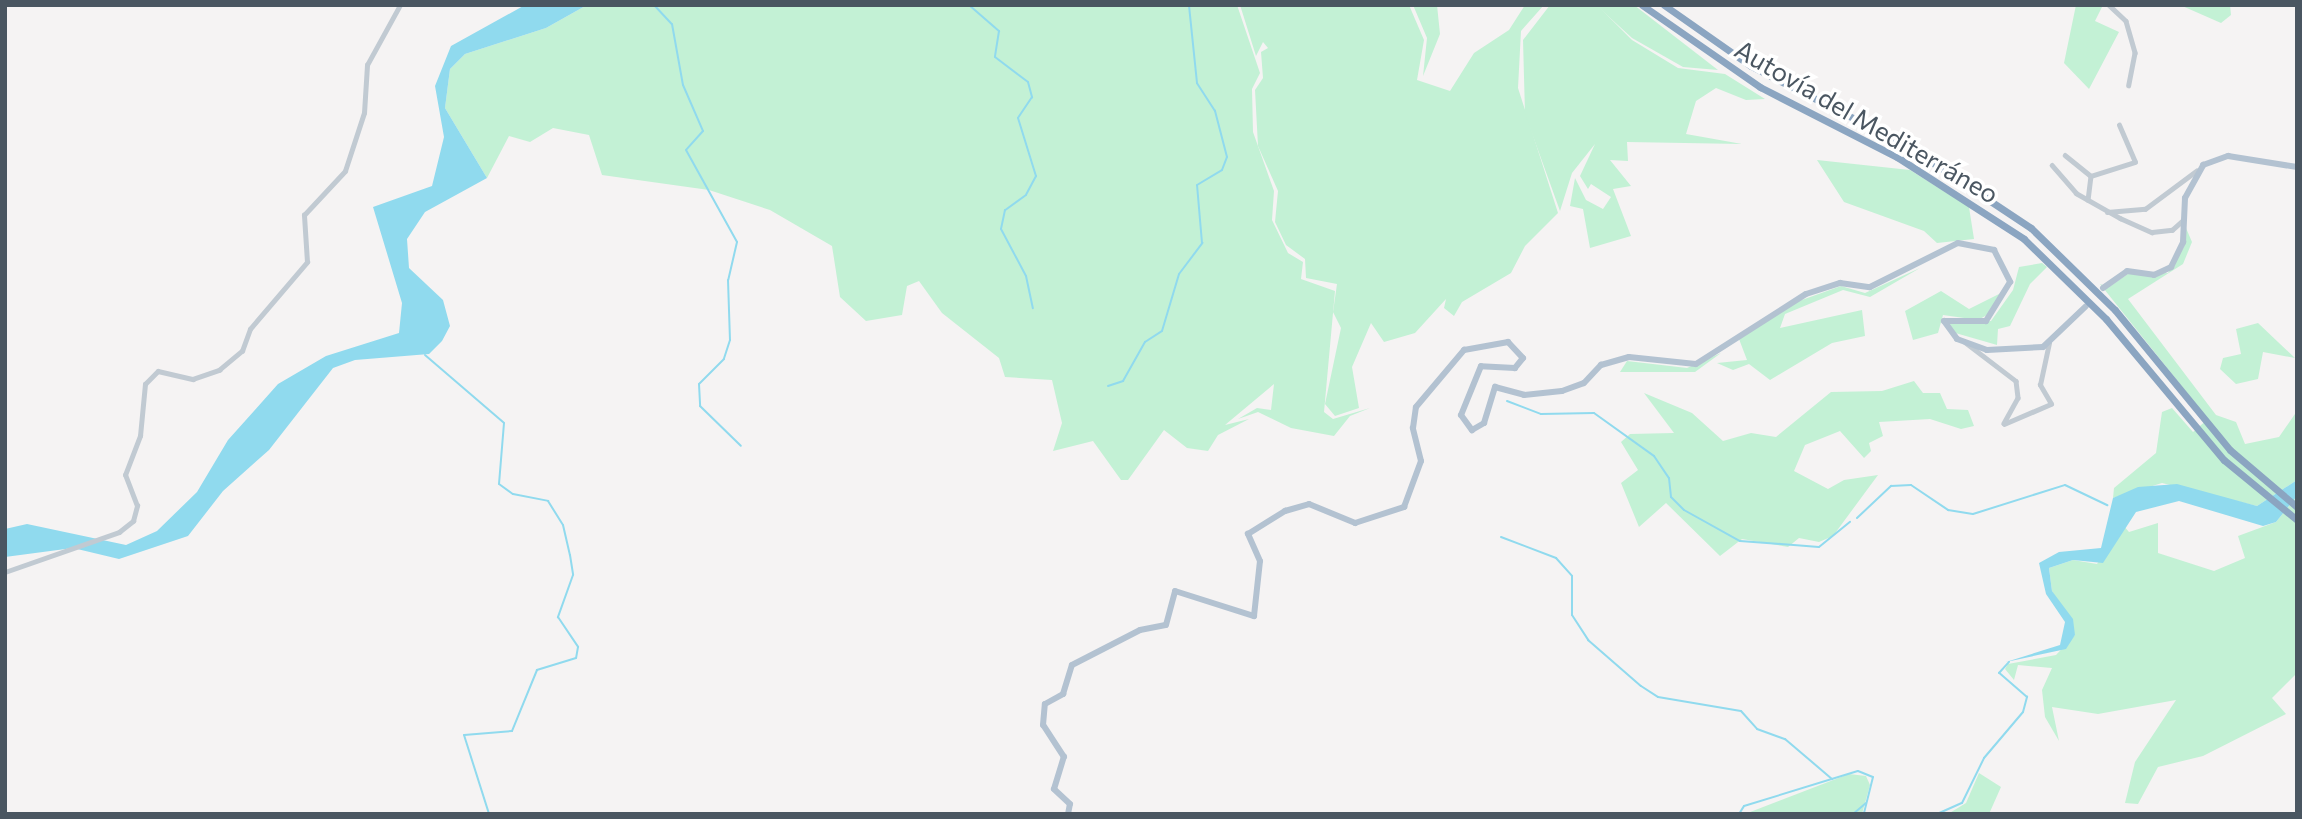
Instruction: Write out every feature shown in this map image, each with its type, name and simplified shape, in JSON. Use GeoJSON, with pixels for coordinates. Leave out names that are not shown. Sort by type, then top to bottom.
{"type":"FeatureCollection","features":[{"type":"Feature","properties":{"kind":"highway","name":"Autovía del Mediterráneo"},"geometry":{"type":"LineString","coordinates":[[1643,5],[1760,87],[1898,157],[2024,239],[2106,319],[2196,430],[2297,520]]}},
{"type":"Feature","properties":{"kind":"highway","name":"Autovía del Mediterráneo"},"geometry":{"type":"LineString","coordinates":[[1664,5],[1751,66],[1906,145],[2031,228],[2115,310],[2204,422],[2297,507]]}},
{"type":"Feature","properties":{"kind":"main road"},"geometry":{"type":"LineString","coordinates":[[2103,288],[2127,271],[2163,273],[2183,242],[2183,220],[2196,171],[2203,165],[2228,156],[2297,167]]}},
{"type":"Feature","properties":{"kind":"main road"},"geometry":{"type":"LineString","coordinates":[[1068,814],[1070,804],[1054,789],[1064,757],[1043,725],[1045,704],[1063,694],[1072,665],[1140,630],[1166,625],[1175,591],[1254,617],[1261,561],[1248,534],[1285,511],[1308,504],[1355,523],[1404,507],[1421,461],[1413,428],[1416,407],[1464,350],[1508,342],[1523,358],[1515,368],[1491,364],[1476,373],[1461,421],[1477,430],[1495,387],[1524,395],[1562,391],[1584,383],[1601,365],[1629,357],[1696,363],[1806,294],[1840,283],[1870,288],[1945,246],[1972,242],[1999,254],[2010,282],[1986,321],[1944,321],[1947,332],[1965,342],[1998,350],[2049,343],[2086,306]]}},
{"type":"Feature","properties":{"kind":"street"},"geometry":{"type":"LineString","coordinates":[[5,572],[100,539],[133,522],[136,506],[125,475],[140,436],[141,396],[150,376],[170,372],[207,378],[219,370],[242,351],[250,329],[307,262],[304,215],[345,171],[364,113],[367,65],[400,5]]}},
{"type":"Feature","properties":{"kind":"street"},"geometry":{"type":"LineString","coordinates":[[2109,5],[2126,21],[2126,39],[2135,54],[2129,85]]}},
{"type":"Feature","properties":{"kind":"street"},"geometry":{"type":"LineString","coordinates":[[2091,176],[2135,162],[2119,125]]}},
{"type":"Feature","properties":{"kind":"street"},"geometry":{"type":"LineString","coordinates":[[2065,155],[2091,176]]}},
{"type":"Feature","properties":{"kind":"street"},"geometry":{"type":"LineString","coordinates":[[2052,165],[2088,200],[2105,212],[2152,232],[2172,230],[2183,220]]}},
{"type":"Feature","properties":{"kind":"street"},"geometry":{"type":"LineString","coordinates":[[2105,212],[2145,209],[2196,171]]}},
{"type":"Feature","properties":{"kind":"street"},"geometry":{"type":"LineString","coordinates":[[2088,200],[2091,176]]}},
{"type":"Feature","properties":{"kind":"street"},"geometry":{"type":"LineString","coordinates":[[1965,342],[2016,382],[2018,398],[2004,424],[2051,404],[2039,384],[2049,343]]}},
{"type":"Feature","properties":{"kind":"green space"},"geometry":{"type":"Polygon","coordinates":[[[587,5],[1237,5],[1260,73],[1252,89],[1253,132],[1274,191],[1272,220],[1288,253],[1303,262],[1301,279],[1335,291],[1324,412],[1333,419],[1370,408],[1350,416],[1334,436],[1291,428],[1258,412],[1238,419],[1257,408],[1271,410],[1274,384],[1225,425],[1249,419],[1218,435],[1208,451],[1187,448],[1164,430],[1128,480],[1121,480],[1093,441],[1053,451],[1062,423],[1052,380],[1005,377],[999,358],[942,313],[919,281],[907,286],[902,315],[866,321],[840,297],[832,246],[770,210],[709,190],[602,175],[589,135],[553,128],[530,142],[509,136],[487,178],[445,108],[450,69],[465,54],[546,28],[587,5]]]}},
{"type":"Feature","properties":{"kind":"green space"},"geometry":{"type":"Polygon","coordinates":[[[1240,5],[1409,5],[1424,40],[1417,80],[1450,91],[1474,53],[1509,30],[1525,5],[1544,5],[1521,31],[1518,88],[1558,213],[1525,246],[1511,273],[1462,302],[1454,316],[1444,308],[1446,299],[1415,333],[1384,342],[1371,323],[1352,367],[1359,408],[1335,416],[1325,404],[1341,328],[1333,312],[1337,284],[1306,278],[1305,259],[1286,245],[1275,222],[1278,191],[1258,146],[1255,90],[1263,78],[1261,52],[1268,48],[1263,42],[1256,56],[1240,5]]]}},
{"type":"Feature","properties":{"kind":"green space"},"geometry":{"type":"Polygon","coordinates":[[[1413,5],[1437,5],[1440,34],[1423,76],[1427,38],[1413,5]]]}},
{"type":"Feature","properties":{"kind":"green space"},"geometry":{"type":"Polygon","coordinates":[[[1550,5],[1599,7],[1632,40],[1678,68],[1725,74],[1765,99],[1746,100],[1716,88],[1696,101],[1686,134],[1742,144],[1627,142],[1628,161],[1610,160],[1631,186],[1613,189],[1631,236],[1590,248],[1583,209],[1570,206],[1575,178],[1586,200],[1603,209],[1611,197],[1591,184],[1588,189],[1580,176],[1595,144],[1572,173],[1560,211],[1525,114],[1523,40],[1550,5]]]}},
{"type":"Feature","properties":{"kind":"green space"},"geometry":{"type":"Polygon","coordinates":[[[1596,5],[1634,5],[1718,70],[1683,67],[1632,38],[1596,5]]]}},
{"type":"Feature","properties":{"kind":"green space"},"geometry":{"type":"Polygon","coordinates":[[[2076,5],[2103,5],[2095,21],[2119,32],[2089,89],[2064,63],[2076,5]]]}},
{"type":"Feature","properties":{"kind":"green space"},"geometry":{"type":"Polygon","coordinates":[[[2180,5],[2230,5],[2231,15],[2221,23],[2180,5]]]}},
{"type":"Feature","properties":{"kind":"green space"},"geometry":{"type":"Polygon","coordinates":[[[1817,160],[1910,170],[1969,207],[1974,239],[1937,243],[1924,231],[1844,202],[1817,160]]]}},
{"type":"Feature","properties":{"kind":"green space"},"geometry":{"type":"Polygon","coordinates":[[[2186,228],[2192,242],[2183,264],[2128,299],[2216,415],[2236,422],[2245,444],[2279,437],[2297,411],[2297,480],[2257,506],[2162,483],[2113,498],[2114,488],[2156,453],[2162,412],[2172,408],[2193,432],[2208,419],[2100,284],[2109,287],[2128,274],[2168,273],[2184,247],[2186,228]]]}},
{"type":"Feature","properties":{"kind":"green space"},"geometry":{"type":"Polygon","coordinates":[[[2042,263],[2047,267],[2030,284],[2010,326],[1998,329],[1997,345],[1952,332],[1947,321],[1991,321],[2013,290],[2019,267],[2042,263]]]}},
{"type":"Feature","properties":{"kind":"green space"},"geometry":{"type":"Polygon","coordinates":[[[1920,268],[1870,297],[1843,290],[1785,314],[1780,328],[1862,310],[1865,336],[1832,343],[1770,380],[1749,364],[1733,370],[1717,363],[1747,360],[1739,339],[1799,301],[1841,286],[1865,293],[1920,268]]]}},
{"type":"Feature","properties":{"kind":"green space"},"geometry":{"type":"Polygon","coordinates":[[[1941,291],[1969,309],[2001,293],[1987,315],[1978,320],[1943,315],[1938,333],[1913,340],[1905,311],[1941,291]]]}},
{"type":"Feature","properties":{"kind":"green space"},"geometry":{"type":"Polygon","coordinates":[[[2258,323],[2295,358],[2263,352],[2258,379],[2236,384],[2220,369],[2223,358],[2241,354],[2236,329],[2258,323]]]}},
{"type":"Feature","properties":{"kind":"green space"},"geometry":{"type":"Polygon","coordinates":[[[1721,353],[1695,372],[1620,372],[1627,361],[1687,368],[1721,353]]]}},
{"type":"Feature","properties":{"kind":"green space"},"geometry":{"type":"Polygon","coordinates":[[[1914,381],[1923,393],[1940,393],[1947,409],[1968,410],[1974,426],[1961,429],[1930,419],[1879,422],[1883,436],[1869,443],[1871,451],[1864,458],[1840,431],[1805,445],[1794,471],[1828,489],[1844,480],[1878,475],[1833,536],[1819,542],[1799,538],[1788,547],[1742,539],[1720,556],[1666,503],[1639,527],[1621,483],[1638,470],[1621,442],[1630,434],[1674,433],[1644,393],[1692,413],[1723,441],[1751,433],[1776,437],[1831,392],[1882,391],[1914,381]]]}},
{"type":"Feature","properties":{"kind":"green space"},"geometry":{"type":"Polygon","coordinates":[[[2297,496],[2297,673],[2272,698],[2286,714],[2203,756],[2158,767],[2138,804],[2125,803],[2135,762],[2176,700],[2098,714],[2052,707],[2059,741],[2045,717],[2042,690],[2052,668],[2018,665],[2014,680],[2005,669],[2008,664],[2056,655],[2075,635],[2052,591],[2049,568],[2073,560],[2097,564],[2123,525],[2129,532],[2158,523],[2158,553],[2214,571],[2245,558],[2238,536],[2276,522],[2297,496]]]}},
{"type":"Feature","properties":{"kind":"green space"},"geometry":{"type":"Polygon","coordinates":[[[1979,773],[2001,787],[1989,814],[1948,814],[1966,803],[1979,773]]]}},
{"type":"Feature","properties":{"kind":"green space"},"geometry":{"type":"Polygon","coordinates":[[[1849,774],[1866,776],[1870,785],[1862,814],[1745,814],[1849,774]]]}},
{"type":"Feature","properties":{"kind":"water"},"geometry":{"type":"Polygon","coordinates":[[[525,5],[587,5],[546,28],[465,54],[450,69],[445,108],[487,178],[425,212],[407,239],[409,268],[443,300],[450,326],[442,341],[429,354],[355,360],[333,368],[269,450],[223,491],[188,536],[119,559],[73,548],[5,557],[5,529],[27,524],[126,545],[157,531],[197,492],[228,440],[278,384],[326,356],[399,333],[402,303],[373,207],[432,186],[444,137],[435,86],[451,46],[525,5]]]}},
{"type":"Feature","properties":{"kind":"water"},"geometry":{"type":"Polygon","coordinates":[[[2297,480],[2297,496],[2276,522],[2263,526],[2179,501],[2136,512],[2103,563],[2073,560],[2049,568],[2052,591],[2073,619],[2075,635],[2066,649],[2006,662],[2060,645],[2065,622],[2046,594],[2039,563],[2059,552],[2101,548],[2113,498],[2138,487],[2177,484],[2257,506],[2297,480]]]}},
{"type":"Feature","properties":{"kind":"waterway"},"geometry":{"type":"LineString","coordinates":[[654,5],[672,24],[683,85],[703,131],[686,150],[737,242],[728,280],[730,340],[724,359],[699,384],[700,406],[741,446]]}},
{"type":"Feature","properties":{"kind":"waterway"},"geometry":{"type":"LineString","coordinates":[[969,5],[999,31],[995,57],[1028,82],[1032,97],[1018,118],[1036,176],[1026,195],[1005,210],[1001,229],[1026,276],[1033,308]]}},
{"type":"Feature","properties":{"kind":"waterway"},"geometry":{"type":"LineString","coordinates":[[1108,386],[1123,381],[1145,342],[1162,331],[1179,274],[1202,243],[1197,185],[1222,170],[1227,157],[1215,111],[1197,83],[1189,5]]}},
{"type":"Feature","properties":{"kind":"waterway"},"geometry":{"type":"LineString","coordinates":[[425,355],[504,423],[499,484],[513,494],[548,501],[563,525],[573,575],[558,617],[578,647],[576,658],[537,670],[512,731],[464,735],[489,814]]}},
{"type":"Feature","properties":{"kind":"waterway"},"geometry":{"type":"LineString","coordinates":[[1507,401],[1541,414],[1594,413],[1654,456],[1669,478],[1671,497],[1684,510],[1740,541],[1819,547],[1850,522]]}},
{"type":"Feature","properties":{"kind":"waterway"},"geometry":{"type":"LineString","coordinates":[[1857,518],[1891,486],[1911,485],[1948,510],[1973,514],[2065,485],[2107,505]]}},
{"type":"Feature","properties":{"kind":"waterway"},"geometry":{"type":"LineString","coordinates":[[1501,537],[1556,558],[1572,576],[1572,615],[1588,640],[1641,686],[1658,697],[1741,711],[1757,729],[1785,739],[1832,779]]}},
{"type":"Feature","properties":{"kind":"waterway"},"geometry":{"type":"LineString","coordinates":[[1937,814],[1962,803],[1984,758],[2023,712],[2027,697],[1999,673],[2009,662]]}},
{"type":"Feature","properties":{"kind":"waterway"},"geometry":{"type":"LineString","coordinates":[[1739,814],[1744,806],[1858,771],[1873,777],[1864,814]]}},
{"type":"Feature","properties":{"kind":"waterway"},"geometry":{"type":"LineString","coordinates":[[1853,814],[1866,803]]}},
{"type":"Feature","properties":{"kind":"waterway"},"geometry":{"type":"LineString","coordinates":[[1516,814],[1550,814]]}}]}
